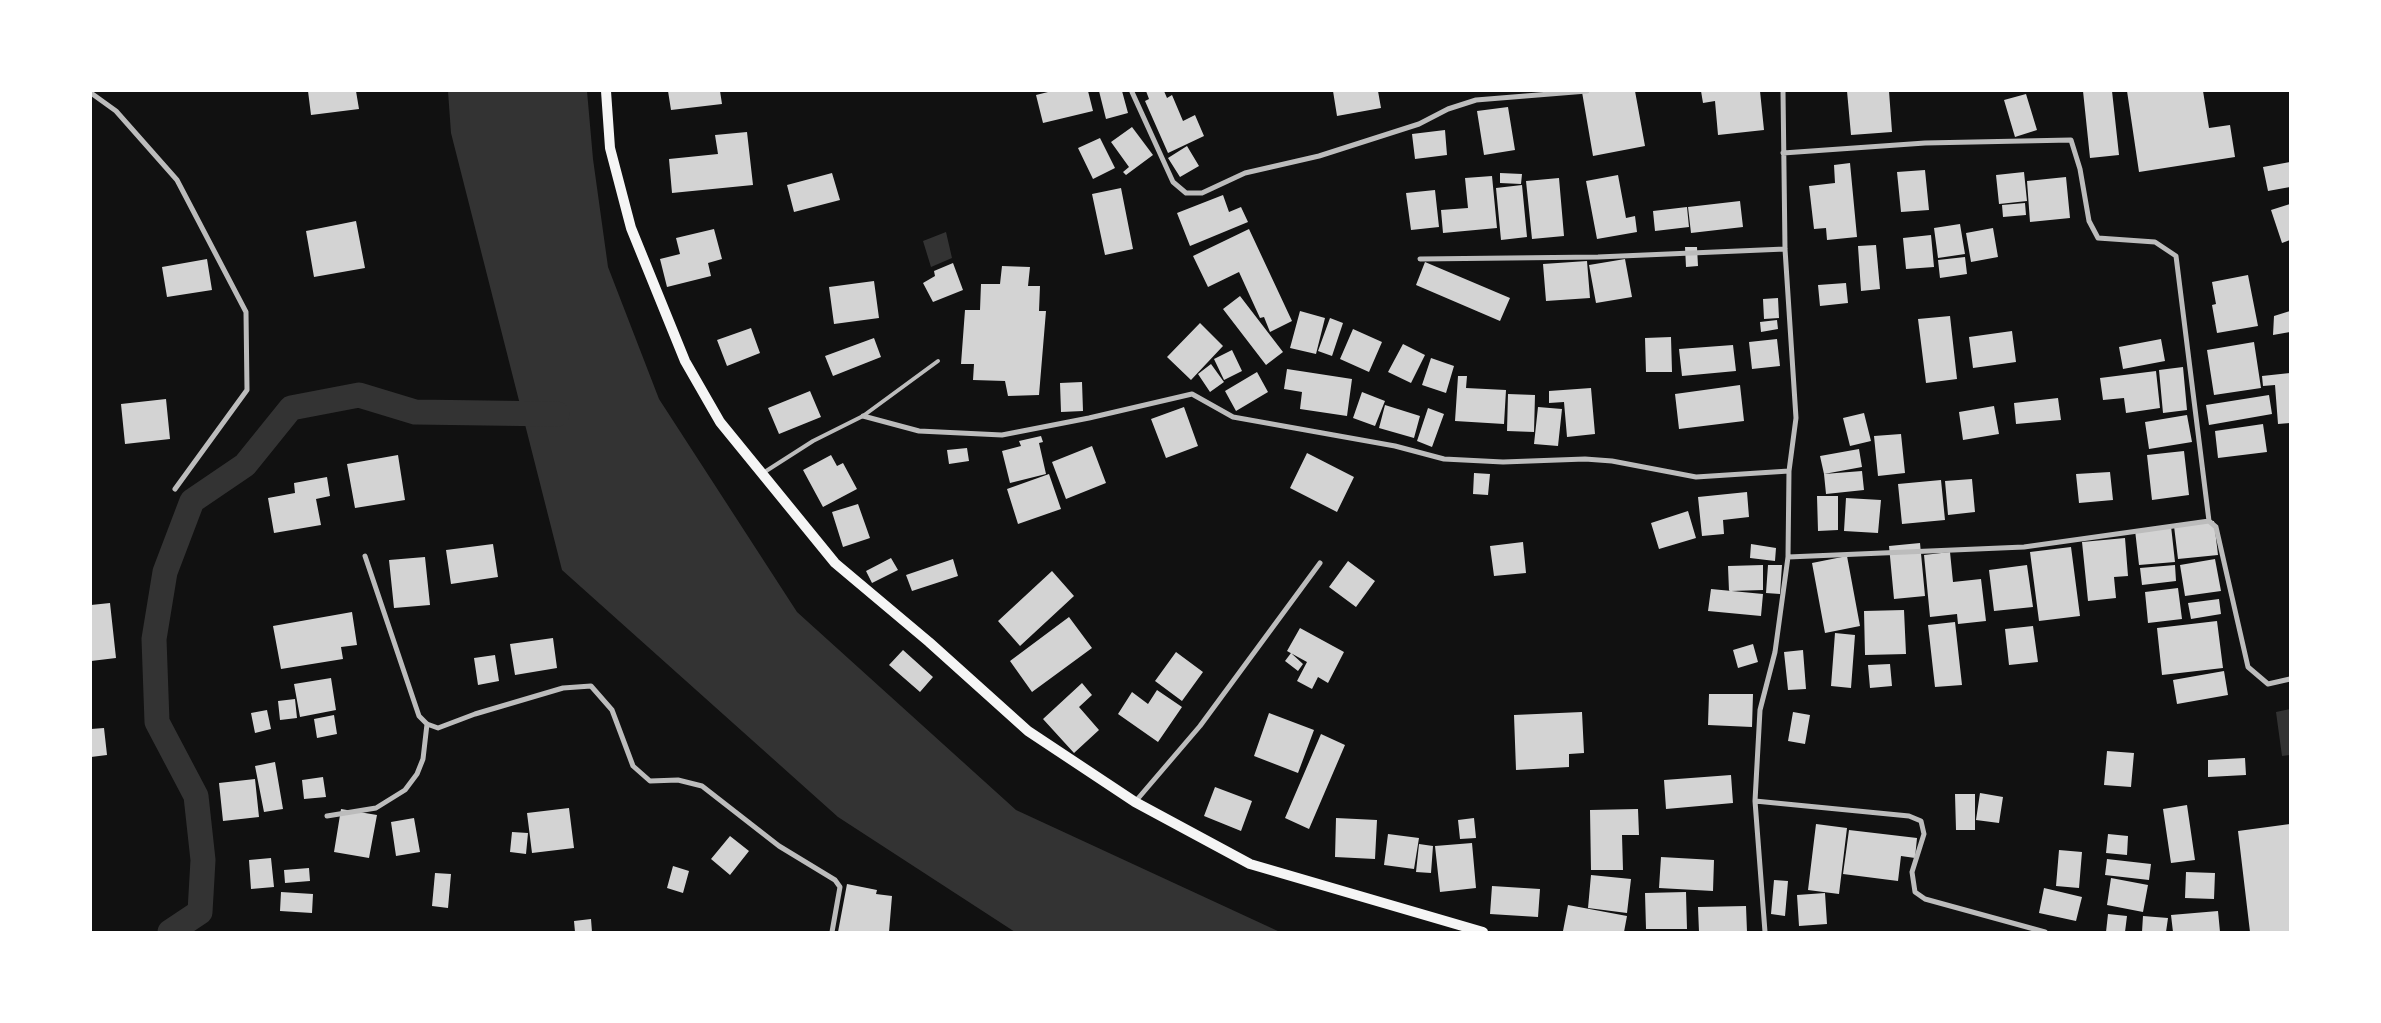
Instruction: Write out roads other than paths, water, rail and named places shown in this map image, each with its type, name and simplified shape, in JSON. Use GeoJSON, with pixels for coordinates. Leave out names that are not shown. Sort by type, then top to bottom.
{"type":"FeatureCollection","features":[{"type":"Feature","properties":{"kind":"main road"},"geometry":{"type":"LineString","coordinates":[[606,91],[610,148],[631,228],[685,361],[720,422],[764,473],[835,563],[929,642],[1028,731],[1135,802],[1250,864],[1484,932]]}},
{"type":"Feature","properties":{"kind":"street"},"geometry":{"type":"LineString","coordinates":[[1132,92],[1173,182],[1186,193],[1202,193],[1245,173],[1319,156],[1419,124],[1448,109],[1476,100],[1587,91]]}},
{"type":"Feature","properties":{"kind":"street"},"geometry":{"type":"LineString","coordinates":[[1766,932],[1755,801],[1760,710],[1775,652],[1788,557],[1789,471],[1796,418],[1785,249],[1783,91]]}},
{"type":"Feature","properties":{"kind":"street"},"geometry":{"type":"LineString","coordinates":[[91,93],[116,111],[178,180],[246,312],[247,390],[175,489]]}},
{"type":"Feature","properties":{"kind":"street"},"geometry":{"type":"LineString","coordinates":[[1783,153],[1925,143],[2071,140],[2080,168],[2089,220],[2098,238],[2155,242],[2176,256],[2208,521]]}},
{"type":"Feature","properties":{"kind":"street"},"geometry":{"type":"LineString","coordinates":[[1420,260],[1598,257],[1785,249]]}},
{"type":"Feature","properties":{"kind":"street"},"geometry":{"type":"LineString","coordinates":[[863,416],[919,431],[1002,435],[1089,418],[1192,394],[1233,417],[1395,446],[1444,459],[1502,462],[1585,459],[1612,461],[1696,477],[1789,471]]}},
{"type":"Feature","properties":{"kind":"street"},"geometry":{"type":"LineString","coordinates":[[1788,557],[2024,547],[2208,521],[2216,527],[2248,667],[2268,684],[2290,679]]}},
{"type":"Feature","properties":{"kind":"street"},"geometry":{"type":"LineString","coordinates":[[365,556],[419,716],[427,724],[438,728],[475,714],[563,688],[591,686],[612,710],[633,766],[650,781],[678,780],[702,786],[779,846],[835,880],[840,887],[832,932]]}},
{"type":"Feature","properties":{"kind":"street"},"geometry":{"type":"LineString","coordinates":[[1135,802],[1200,726],[1320,563]]}},
{"type":"Feature","properties":{"kind":"street"},"geometry":{"type":"LineString","coordinates":[[327,816],[376,808],[405,790],[417,774],[423,759],[427,724]]}},
{"type":"Feature","properties":{"kind":"street"},"geometry":{"type":"LineString","coordinates":[[1755,801],[1909,816],[1921,821],[1924,834],[1912,872],[1915,892],[1926,899],[2045,932]]}},
{"type":"Feature","properties":{"kind":"lane"},"geometry":{"type":"LineString","coordinates":[[764,473],[813,441],[863,416],[938,361]]}},
{"type":"Feature","properties":{"kind":"waterway"},"geometry":{"type":"LineString","coordinates":[[170,932],[200,912],[203,860],[196,796],[157,722],[154,639],[165,572],[192,501],[245,465],[291,408],[359,395],[415,412],[557,414]]}}]}
